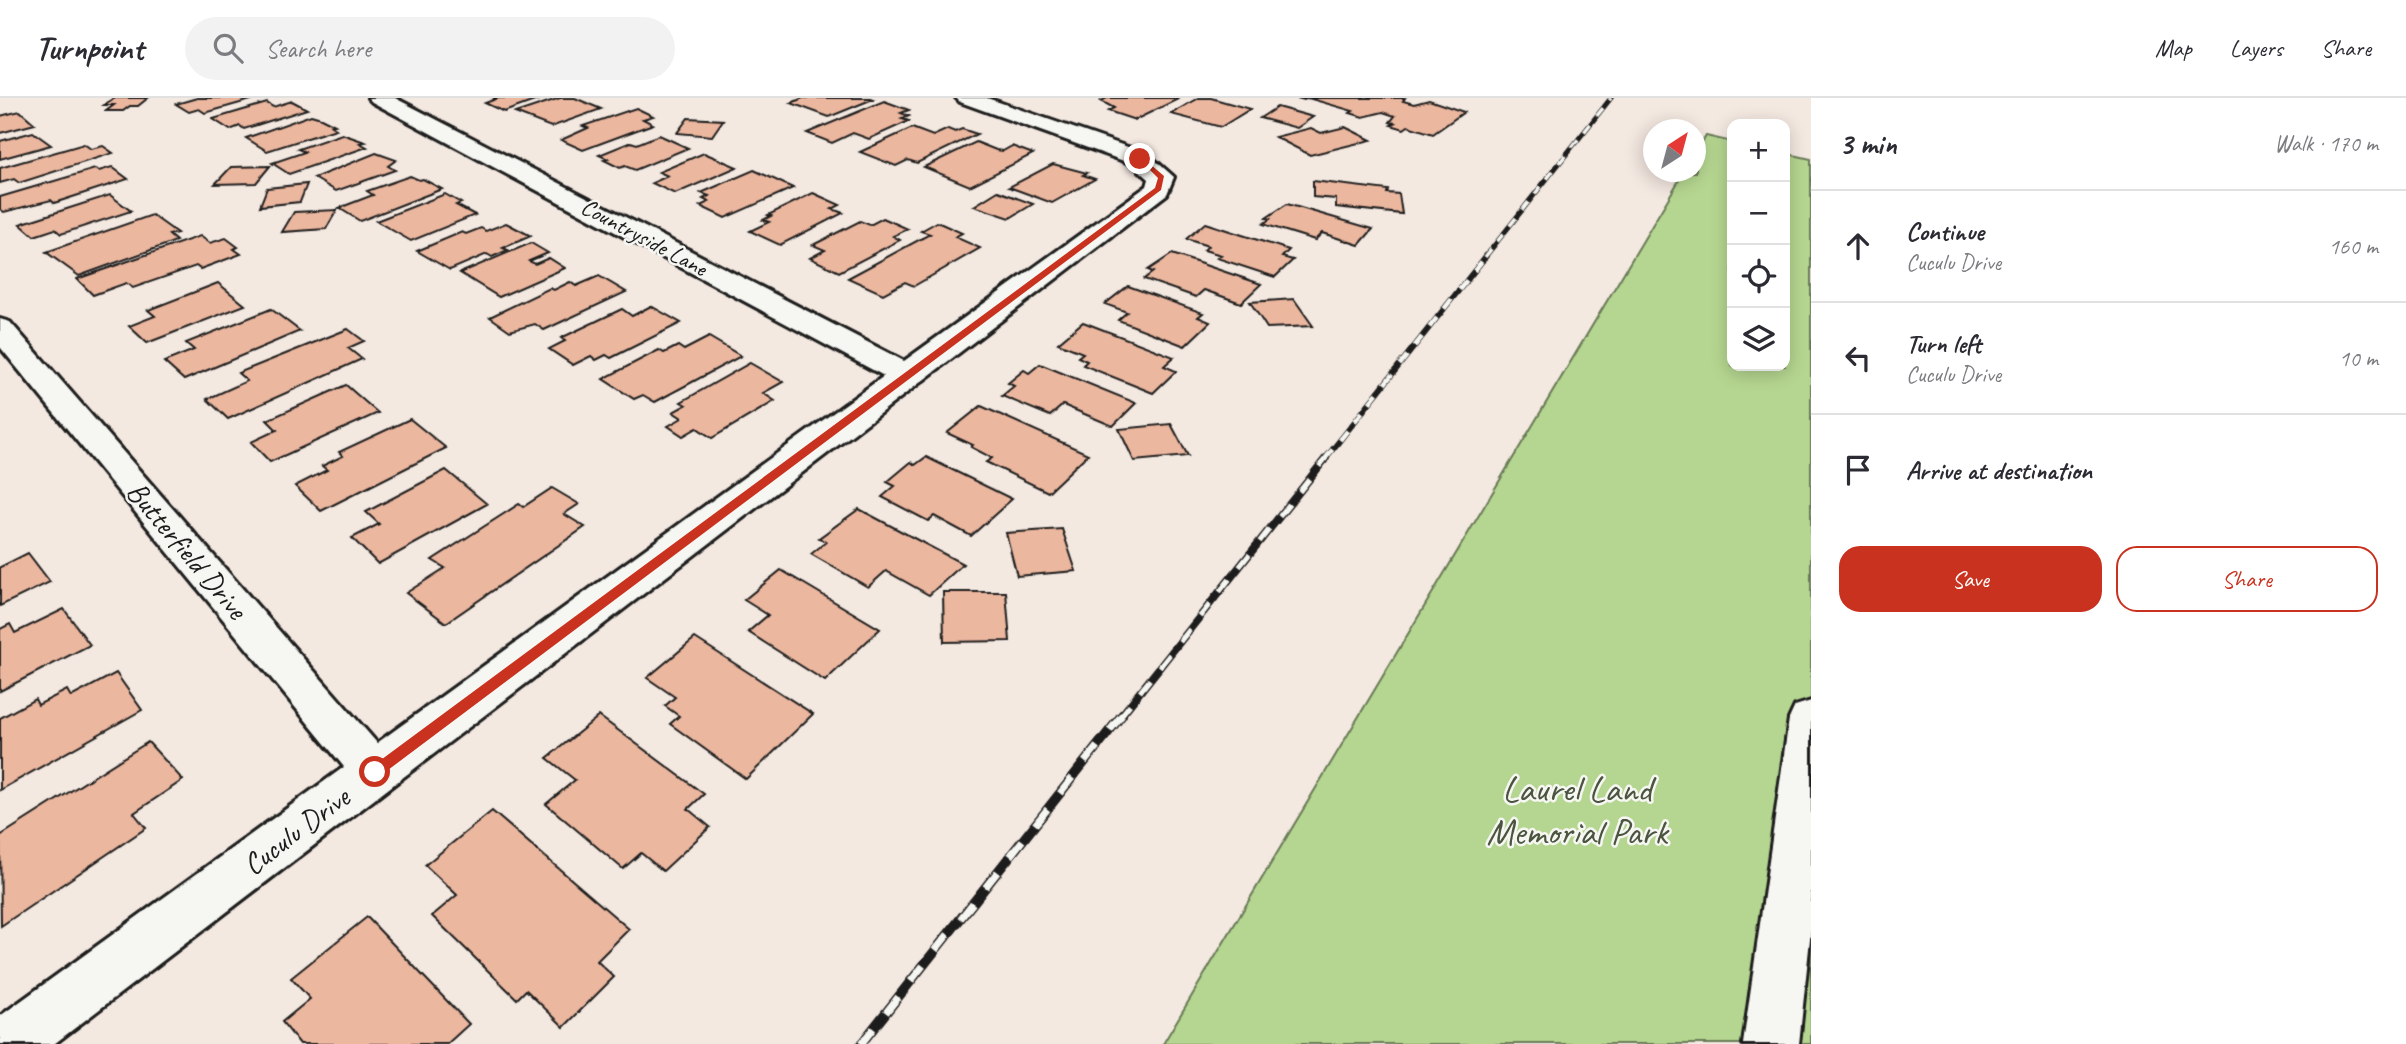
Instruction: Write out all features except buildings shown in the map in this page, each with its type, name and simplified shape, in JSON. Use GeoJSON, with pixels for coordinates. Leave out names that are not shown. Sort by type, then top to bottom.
{"type":"FeatureCollection","features":[{"type":"Feature","properties":{"kind":"street","name":"Countryside Lane"},"geometry":{"type":"LineString","coordinates":[[380,98],[909,376]]}},
{"type":"Feature","properties":{"kind":"street","name":"Cuculu Drive"},"geometry":{"type":"LineString","coordinates":[[8,1044],[1158,189],[1162,177],[1140,159],[967,98]]}},
{"type":"Feature","properties":{"kind":"street","name":"Butterfield Drive"},"geometry":{"type":"LineString","coordinates":[[0,328],[375,772]]}},
{"type":"Feature","properties":{"kind":"street"},"geometry":{"type":"LineString","coordinates":[[1771,1044],[1811,719]]}},
{"type":"Feature","properties":{"kind":"green space","name":"Laurel Land Memorial Park"},"geometry":{"type":"Polygon","coordinates":[[[1706,136],[1727,141],[1727,371],[1790,371],[1790,154],[1811,159],[1811,1044],[1163,1044],[1678,182],[1706,182],[1706,136]]]}},
{"type":"Feature","properties":{"kind":"railway"},"geometry":{"type":"LineString","coordinates":[[1485,257],[1611,98]]}},
{"type":"Feature","properties":{"kind":"railway"},"geometry":{"type":"LineString","coordinates":[[1325,459],[1486,256]]}},
{"type":"Feature","properties":{"kind":"railway"},"geometry":{"type":"LineString","coordinates":[[1120,717],[1326,458]]}},
{"type":"Feature","properties":{"kind":"railway"},"geometry":{"type":"LineString","coordinates":[[861,1044],[1122,715]]}},
{"type":"Feature","properties":{"kind":"route"},"geometry":{"type":"LineString","coordinates":[[375,772],[1158,189],[1162,177],[1140,159]]}}]}
